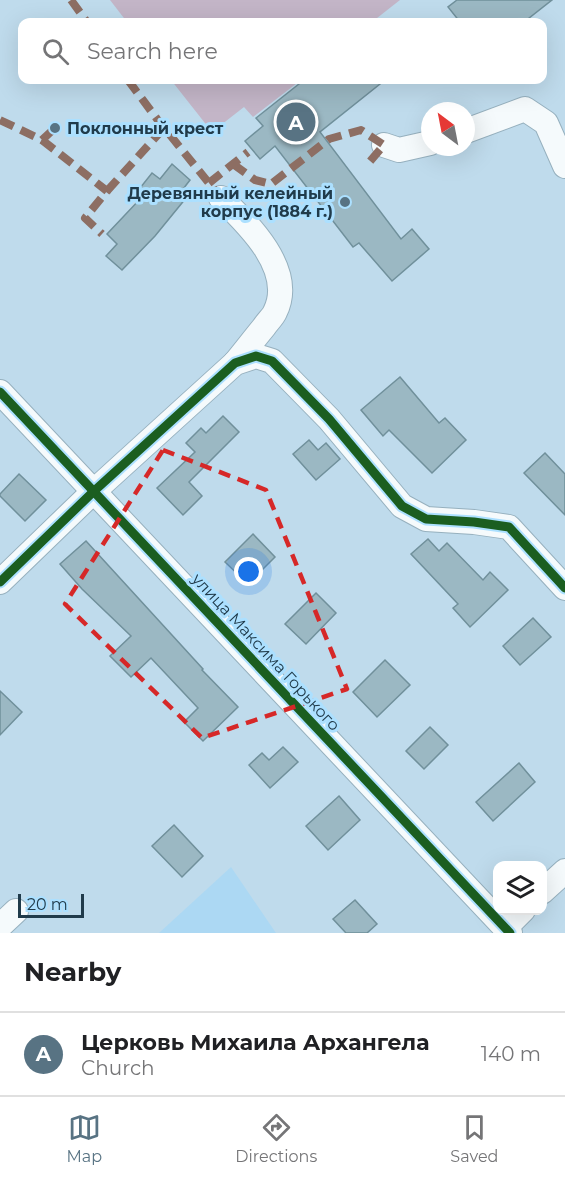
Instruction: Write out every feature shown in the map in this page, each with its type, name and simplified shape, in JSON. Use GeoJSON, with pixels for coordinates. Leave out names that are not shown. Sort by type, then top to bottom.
{"type":"FeatureCollection","features":[{"type":"Feature","properties":{"kind":"street"},"geometry":{"type":"LineString","coordinates":[[475,128],[525,109],[546,123],[564,162]]}},
{"type":"Feature","properties":{"kind":"street"},"geometry":{"type":"LineString","coordinates":[[384,145],[399,150],[421,145]]}},
{"type":"Feature","properties":{"kind":"street"},"geometry":{"type":"LineString","coordinates":[[0,582],[93,492],[235,363],[275,312],[281,287],[274,266],[258,236],[221,198]]}},
{"type":"Feature","properties":{"kind":"street"},"geometry":{"type":"LineString","coordinates":[[235,363],[256,356],[272,361],[329,419],[402,506],[426,519],[509,527],[565,588]]}},
{"type":"Feature","properties":{"kind":"street","name":"улица Максима Горького"},"geometry":{"type":"LineString","coordinates":[[0,392],[508,930]]}},
{"type":"Feature","properties":{"kind":"street"},"geometry":{"type":"LineString","coordinates":[[547,888],[565,871]]}},
{"type":"Feature","properties":{"kind":"street"},"geometry":{"type":"LineString","coordinates":[[508,930],[519,915]]}},
{"type":"Feature","properties":{"kind":"highlighted area"},"geometry":{"type":"Polygon","coordinates":[[[163,450],[266,490],[347,689],[202,738],[65,604],[163,450]]]}},
{"type":"Feature","properties":{"kind":"shaded area"},"geometry":{"type":"Polygon","coordinates":[[[110,0],[400,0],[377,18],[124,18],[110,0]]]}},
{"type":"Feature","properties":{"kind":"shaded area"},"geometry":{"type":"Polygon","coordinates":[[[174,84],[296,84],[253,117],[244,107],[212,132],[174,84]]]}},
{"type":"Feature","properties":{"kind":"shaded area"},"geometry":{"type":"Polygon","coordinates":[[[231,867],[276,933],[159,933],[231,867]]]}},
{"type":"Feature","properties":{"kind":"building"},"geometry":{"type":"Polygon","coordinates":[[[457,0],[552,0],[529,18],[457,18],[448,7],[457,0]]]}},
{"type":"Feature","properties":{"kind":"building"},"geometry":{"type":"Polygon","coordinates":[[[299,84],[380,84],[320,132],[401,239],[412,229],[429,249],[392,281],[359,243],[353,247],[275,146],[260,159],[245,141],[263,126],[256,118],[299,84]]]}},
{"type":"Feature","properties":{"kind":"building"},"geometry":{"type":"Polygon","coordinates":[[[172,164],[190,180],[180,193],[186,198],[155,236],[122,270],[106,256],[117,244],[107,234],[142,197],[136,193],[152,173],[160,179],[172,164]]]}},
{"type":"Feature","properties":{"kind":"building"},"geometry":{"type":"Polygon","coordinates":[[[400,377],[439,423],[445,418],[466,440],[432,473],[389,430],[383,436],[361,410],[400,377]]]}},
{"type":"Feature","properties":{"kind":"building"},"geometry":{"type":"Polygon","coordinates":[[[223,416],[239,432],[189,482],[202,496],[183,515],[157,488],[195,452],[186,443],[201,428],[206,433],[223,416]]]}},
{"type":"Feature","properties":{"kind":"building"},"geometry":{"type":"Polygon","coordinates":[[[309,440],[318,450],[326,443],[340,459],[316,480],[293,454],[309,440]]]}},
{"type":"Feature","properties":{"kind":"building"},"geometry":{"type":"Polygon","coordinates":[[[545,453],[565,474],[565,515],[524,473],[545,453]]]}},
{"type":"Feature","properties":{"kind":"building"},"geometry":{"type":"Polygon","coordinates":[[[19,474],[46,500],[25,521],[0,496],[19,474]]]}},
{"type":"Feature","properties":{"kind":"building"},"geometry":{"type":"Polygon","coordinates":[[[253,534],[275,557],[248,584],[225,562],[253,534]]]}},
{"type":"Feature","properties":{"kind":"building"},"geometry":{"type":"Polygon","coordinates":[[[428,539],[439,551],[447,543],[483,580],[490,572],[508,590],[470,627],[453,608],[458,604],[411,554],[428,539]]]}},
{"type":"Feature","properties":{"kind":"building"},"geometry":{"type":"Polygon","coordinates":[[[86,541],[238,707],[203,741],[184,722],[198,708],[151,658],[131,677],[110,656],[131,636],[82,589],[60,564],[86,541]]]}},
{"type":"Feature","properties":{"kind":"building"},"geometry":{"type":"Polygon","coordinates":[[[316,593],[336,613],[306,644],[285,624],[316,593]]]}},
{"type":"Feature","properties":{"kind":"building"},"geometry":{"type":"Polygon","coordinates":[[[533,618],[551,637],[520,665],[503,646],[533,618]]]}},
{"type":"Feature","properties":{"kind":"building"},"geometry":{"type":"Polygon","coordinates":[[[385,660],[410,685],[377,717],[353,692],[385,660]]]}},
{"type":"Feature","properties":{"kind":"building"},"geometry":{"type":"Polygon","coordinates":[[[0,691],[22,712],[0,735],[0,691]]]}},
{"type":"Feature","properties":{"kind":"building"},"geometry":{"type":"Polygon","coordinates":[[[430,727],[448,745],[424,769],[406,751],[430,727]]]}},
{"type":"Feature","properties":{"kind":"building"},"geometry":{"type":"Polygon","coordinates":[[[283,747],[298,762],[270,788],[249,765],[262,753],[269,760],[283,747]]]}},
{"type":"Feature","properties":{"kind":"building"},"geometry":{"type":"Polygon","coordinates":[[[519,763],[535,782],[493,821],[476,802],[519,763]]]}},
{"type":"Feature","properties":{"kind":"building"},"geometry":{"type":"Polygon","coordinates":[[[339,796],[360,820],[328,850],[306,826],[339,796]]]}},
{"type":"Feature","properties":{"kind":"building"},"geometry":{"type":"Polygon","coordinates":[[[174,825],[203,856],[182,877],[152,846],[174,825]]]}},
{"type":"Feature","properties":{"kind":"building"},"geometry":{"type":"Polygon","coordinates":[[[355,900],[377,924],[367,933],[346,933],[333,919],[355,900]]]}},
{"type":"Feature","properties":{"kind":"marked path"},"geometry":{"type":"LineString","coordinates":[[71,0],[84,18]]}},
{"type":"Feature","properties":{"kind":"marked path"},"geometry":{"type":"LineString","coordinates":[[131,84],[221,198]]}},
{"type":"Feature","properties":{"kind":"marked path"},"geometry":{"type":"LineString","coordinates":[[0,120],[42,140],[55,128]]}},
{"type":"Feature","properties":{"kind":"marked path"},"geometry":{"type":"LineString","coordinates":[[107,191],[164,128]]}},
{"type":"Feature","properties":{"kind":"marked path"},"geometry":{"type":"LineString","coordinates":[[233,164],[255,180],[271,184],[329,139],[361,130],[384,145],[366,166]]}},
{"type":"Feature","properties":{"kind":"marked path"},"geometry":{"type":"LineString","coordinates":[[42,140],[107,191],[85,218],[102,234]]}},
{"type":"Feature","properties":{"kind":"marked path"},"geometry":{"type":"LineString","coordinates":[[209,183],[248,152]]}},
{"type":"Feature","properties":{"kind":"cycle path"},"geometry":{"type":"LineString","coordinates":[[0,582],[93,492],[235,363],[256,356],[272,361],[329,419],[402,506],[426,519],[509,527],[565,588]]}},
{"type":"Feature","properties":{"kind":"cycle path"},"geometry":{"type":"LineString","coordinates":[[0,392],[510,933]]}},
{"type":"Feature","properties":{"kind":"place","name":"Церковь Михаила Архангела"},"geometry":{"type":"Point","coordinates":[296,122]}},
{"type":"Feature","properties":{"kind":"place","name":"Поклонный крест"},"geometry":{"type":"Point","coordinates":[55,128]}},
{"type":"Feature","properties":{"kind":"place","name":"Деревянный келейный корпус (1884 г.)"},"geometry":{"type":"Point","coordinates":[345,202]}}]}
